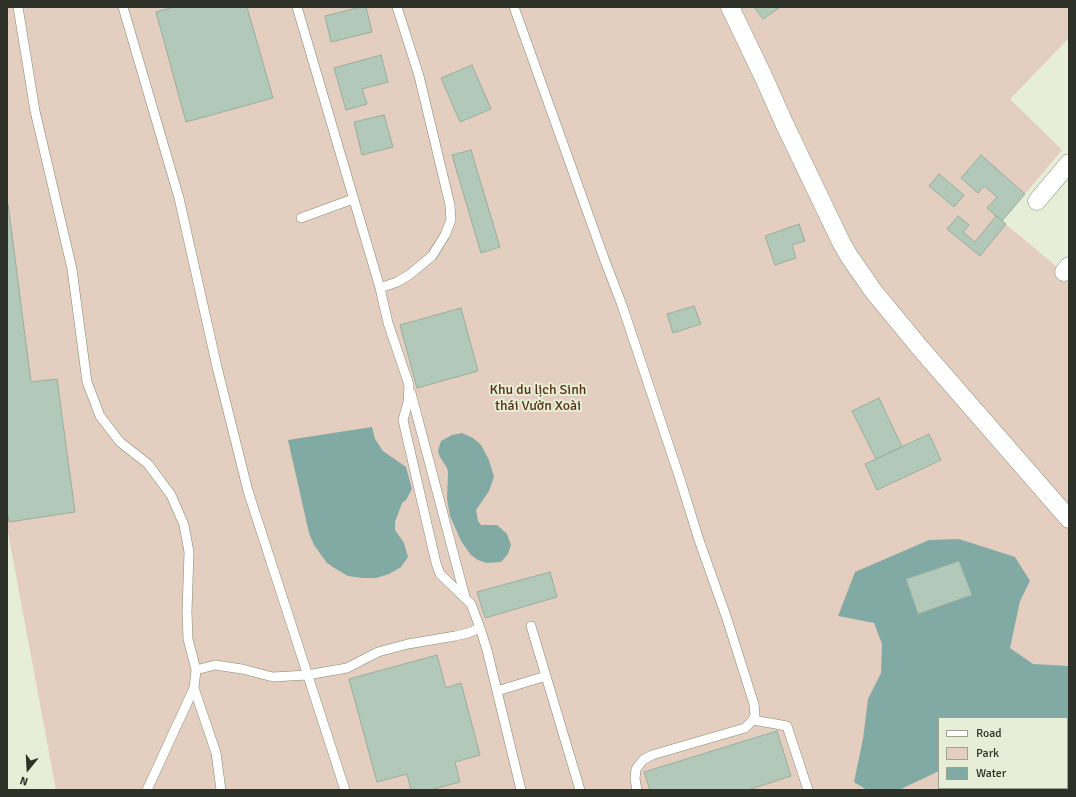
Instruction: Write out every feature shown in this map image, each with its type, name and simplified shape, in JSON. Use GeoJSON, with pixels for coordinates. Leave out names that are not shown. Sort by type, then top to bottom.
{"type":"FeatureCollection","features":[{"type":"Feature","properties":{"kind":"street"},"geometry":{"type":"LineString","coordinates":[[730,7],[842,244],[857,268],[874,292],[921,349],[1069,519]]}},
{"type":"Feature","properties":{"kind":"street"},"geometry":{"type":"LineString","coordinates":[[1037,201],[1069,163]]}},
{"type":"Feature","properties":{"kind":"lane"},"geometry":{"type":"LineString","coordinates":[[18,7],[35,111],[72,270],[87,382],[100,416],[120,442],[148,464],[170,495],[184,525],[189,552],[187,612],[188,639],[196,670],[194,688],[147,790]]}},
{"type":"Feature","properties":{"kind":"lane"},"geometry":{"type":"LineString","coordinates":[[123,7],[179,198],[217,367],[248,491],[345,790]]}},
{"type":"Feature","properties":{"kind":"lane"},"geometry":{"type":"LineString","coordinates":[[297,7],[380,288],[388,323],[410,385],[465,598]]}},
{"type":"Feature","properties":{"kind":"lane"},"geometry":{"type":"LineString","coordinates":[[380,288],[397,282],[409,275],[432,256],[445,235],[451,220],[450,204],[419,76],[397,7]]}},
{"type":"Feature","properties":{"kind":"lane"},"geometry":{"type":"LineString","coordinates":[[514,7],[634,339],[754,704],[754,720],[745,728],[652,755],[644,760],[636,769],[635,779],[637,790]]}},
{"type":"Feature","properties":{"kind":"lane"},"geometry":{"type":"LineString","coordinates":[[301,218],[353,199]]}},
{"type":"Feature","properties":{"kind":"lane"},"geometry":{"type":"LineString","coordinates":[[410,385],[408,402],[402,420],[436,563],[440,574],[471,604],[480,628],[487,650],[521,790]]}},
{"type":"Feature","properties":{"kind":"lane"},"geometry":{"type":"LineString","coordinates":[[532,626],[580,790]]}},
{"type":"Feature","properties":{"kind":"lane"},"geometry":{"type":"LineString","coordinates":[[196,670],[216,665],[242,669],[273,677],[307,675],[347,668],[378,652],[408,644],[468,633],[480,628]]}},
{"type":"Feature","properties":{"kind":"lane"},"geometry":{"type":"LineString","coordinates":[[497,691],[546,676]]}},
{"type":"Feature","properties":{"kind":"lane"},"geometry":{"type":"LineString","coordinates":[[194,688],[216,753],[221,790]]}},
{"type":"Feature","properties":{"kind":"lane"},"geometry":{"type":"LineString","coordinates":[[754,720],[787,726],[808,790]]}},
{"type":"Feature","properties":{"kind":"green space","name":"Khu du lịch Sinh thái Vườn Xoài"},"geometry":{"type":"Polygon","coordinates":[[[7,7],[1069,7],[1069,38],[1010,99],[1062,150],[1002,221],[1069,277],[1069,790],[56,790],[7,527],[7,7]]]}},
{"type":"Feature","properties":{"kind":"water"},"geometry":{"type":"Polygon","coordinates":[[[372,427],[375,439],[383,451],[406,467],[412,489],[406,500],[402,503],[395,522],[395,530],[404,543],[408,557],[401,567],[389,574],[376,578],[362,578],[348,576],[327,563],[314,545],[309,533],[288,440],[372,427]]]}},
{"type":"Feature","properties":{"kind":"water"},"geometry":{"type":"Polygon","coordinates":[[[462,433],[473,438],[481,445],[489,460],[494,477],[489,491],[476,510],[478,521],[481,525],[497,525],[507,534],[511,545],[508,554],[501,562],[487,563],[478,560],[471,555],[461,541],[450,516],[447,499],[448,472],[438,451],[441,441],[452,435],[462,433]]]}},
{"type":"Feature","properties":{"kind":"water"},"geometry":{"type":"Polygon","coordinates":[[[959,539],[1015,557],[1030,581],[1020,601],[1010,648],[1033,664],[1069,666],[1069,747],[1068,717],[938,717],[938,771],[899,790],[867,790],[854,782],[863,739],[868,699],[881,673],[882,644],[874,623],[838,616],[855,572],[929,540],[959,539]]]}},
{"type":"Feature","properties":{"kind":"building"},"geometry":{"type":"Polygon","coordinates":[[[174,7],[247,7],[273,98],[186,122],[156,12],[174,7]]]}},
{"type":"Feature","properties":{"kind":"building"},"geometry":{"type":"Polygon","coordinates":[[[366,7],[372,32],[331,42],[325,16],[366,7]]]}},
{"type":"Feature","properties":{"kind":"building"},"geometry":{"type":"Polygon","coordinates":[[[754,7],[780,7],[763,19],[754,7]]]}},
{"type":"Feature","properties":{"kind":"building"},"geometry":{"type":"Polygon","coordinates":[[[381,55],[388,82],[362,89],[367,104],[346,110],[334,68],[381,55]]]}},
{"type":"Feature","properties":{"kind":"building"},"geometry":{"type":"Polygon","coordinates":[[[472,65],[491,109],[460,122],[441,78],[472,65]]]}},
{"type":"Feature","properties":{"kind":"building"},"geometry":{"type":"Polygon","coordinates":[[[384,115],[393,147],[362,155],[354,122],[384,115]]]}},
{"type":"Feature","properties":{"kind":"building"},"geometry":{"type":"Polygon","coordinates":[[[471,150],[500,247],[481,253],[452,155],[471,150]]]}},
{"type":"Feature","properties":{"kind":"building"},"geometry":{"type":"Polygon","coordinates":[[[981,155],[1025,194],[1002,221],[987,208],[997,197],[984,186],[978,193],[961,178],[981,155]]]}},
{"type":"Feature","properties":{"kind":"building"},"geometry":{"type":"Polygon","coordinates":[[[939,174],[964,195],[954,207],[929,186],[939,174]]]}},
{"type":"Feature","properties":{"kind":"building"},"geometry":{"type":"Polygon","coordinates":[[[7,204],[31,382],[57,379],[75,512],[9,522],[7,511],[7,204]]]}},
{"type":"Feature","properties":{"kind":"building"},"geometry":{"type":"Polygon","coordinates":[[[958,216],[969,225],[963,232],[975,242],[996,216],[1006,224],[980,256],[947,229],[958,216]]]}},
{"type":"Feature","properties":{"kind":"building"},"geometry":{"type":"Polygon","coordinates":[[[799,224],[805,241],[792,245],[796,258],[775,265],[765,236],[799,224]]]}},
{"type":"Feature","properties":{"kind":"building"},"geometry":{"type":"Polygon","coordinates":[[[694,306],[701,324],[673,333],[667,314],[694,306]]]}},
{"type":"Feature","properties":{"kind":"building"},"geometry":{"type":"Polygon","coordinates":[[[461,308],[478,371],[417,388],[400,325],[461,308]]]}},
{"type":"Feature","properties":{"kind":"building"},"geometry":{"type":"Polygon","coordinates":[[[879,398],[902,447],[876,459],[852,411],[879,398]]]}},
{"type":"Feature","properties":{"kind":"building"},"geometry":{"type":"Polygon","coordinates":[[[929,434],[941,460],[877,490],[865,464],[929,434]]]}},
{"type":"Feature","properties":{"kind":"building"},"geometry":{"type":"Polygon","coordinates":[[[959,561],[972,595],[918,614],[906,579],[959,561]]]}},
{"type":"Feature","properties":{"kind":"building"},"geometry":{"type":"Polygon","coordinates":[[[550,572],[557,597],[485,618],[477,592],[550,572]]]}},
{"type":"Feature","properties":{"kind":"building"},"geometry":{"type":"Polygon","coordinates":[[[437,655],[446,688],[461,683],[480,755],[455,762],[460,782],[430,790],[411,790],[407,774],[377,782],[349,679],[437,655]]]}},
{"type":"Feature","properties":{"kind":"building"},"geometry":{"type":"Polygon","coordinates":[[[777,731],[791,776],[748,790],[650,790],[644,772],[777,731]]]}},
{"type":"Feature","properties":{"kind":"building"},"geometry":{"type":"Polygon","coordinates":[[[978,789],[979,790],[945,790],[978,789]]]}}]}
